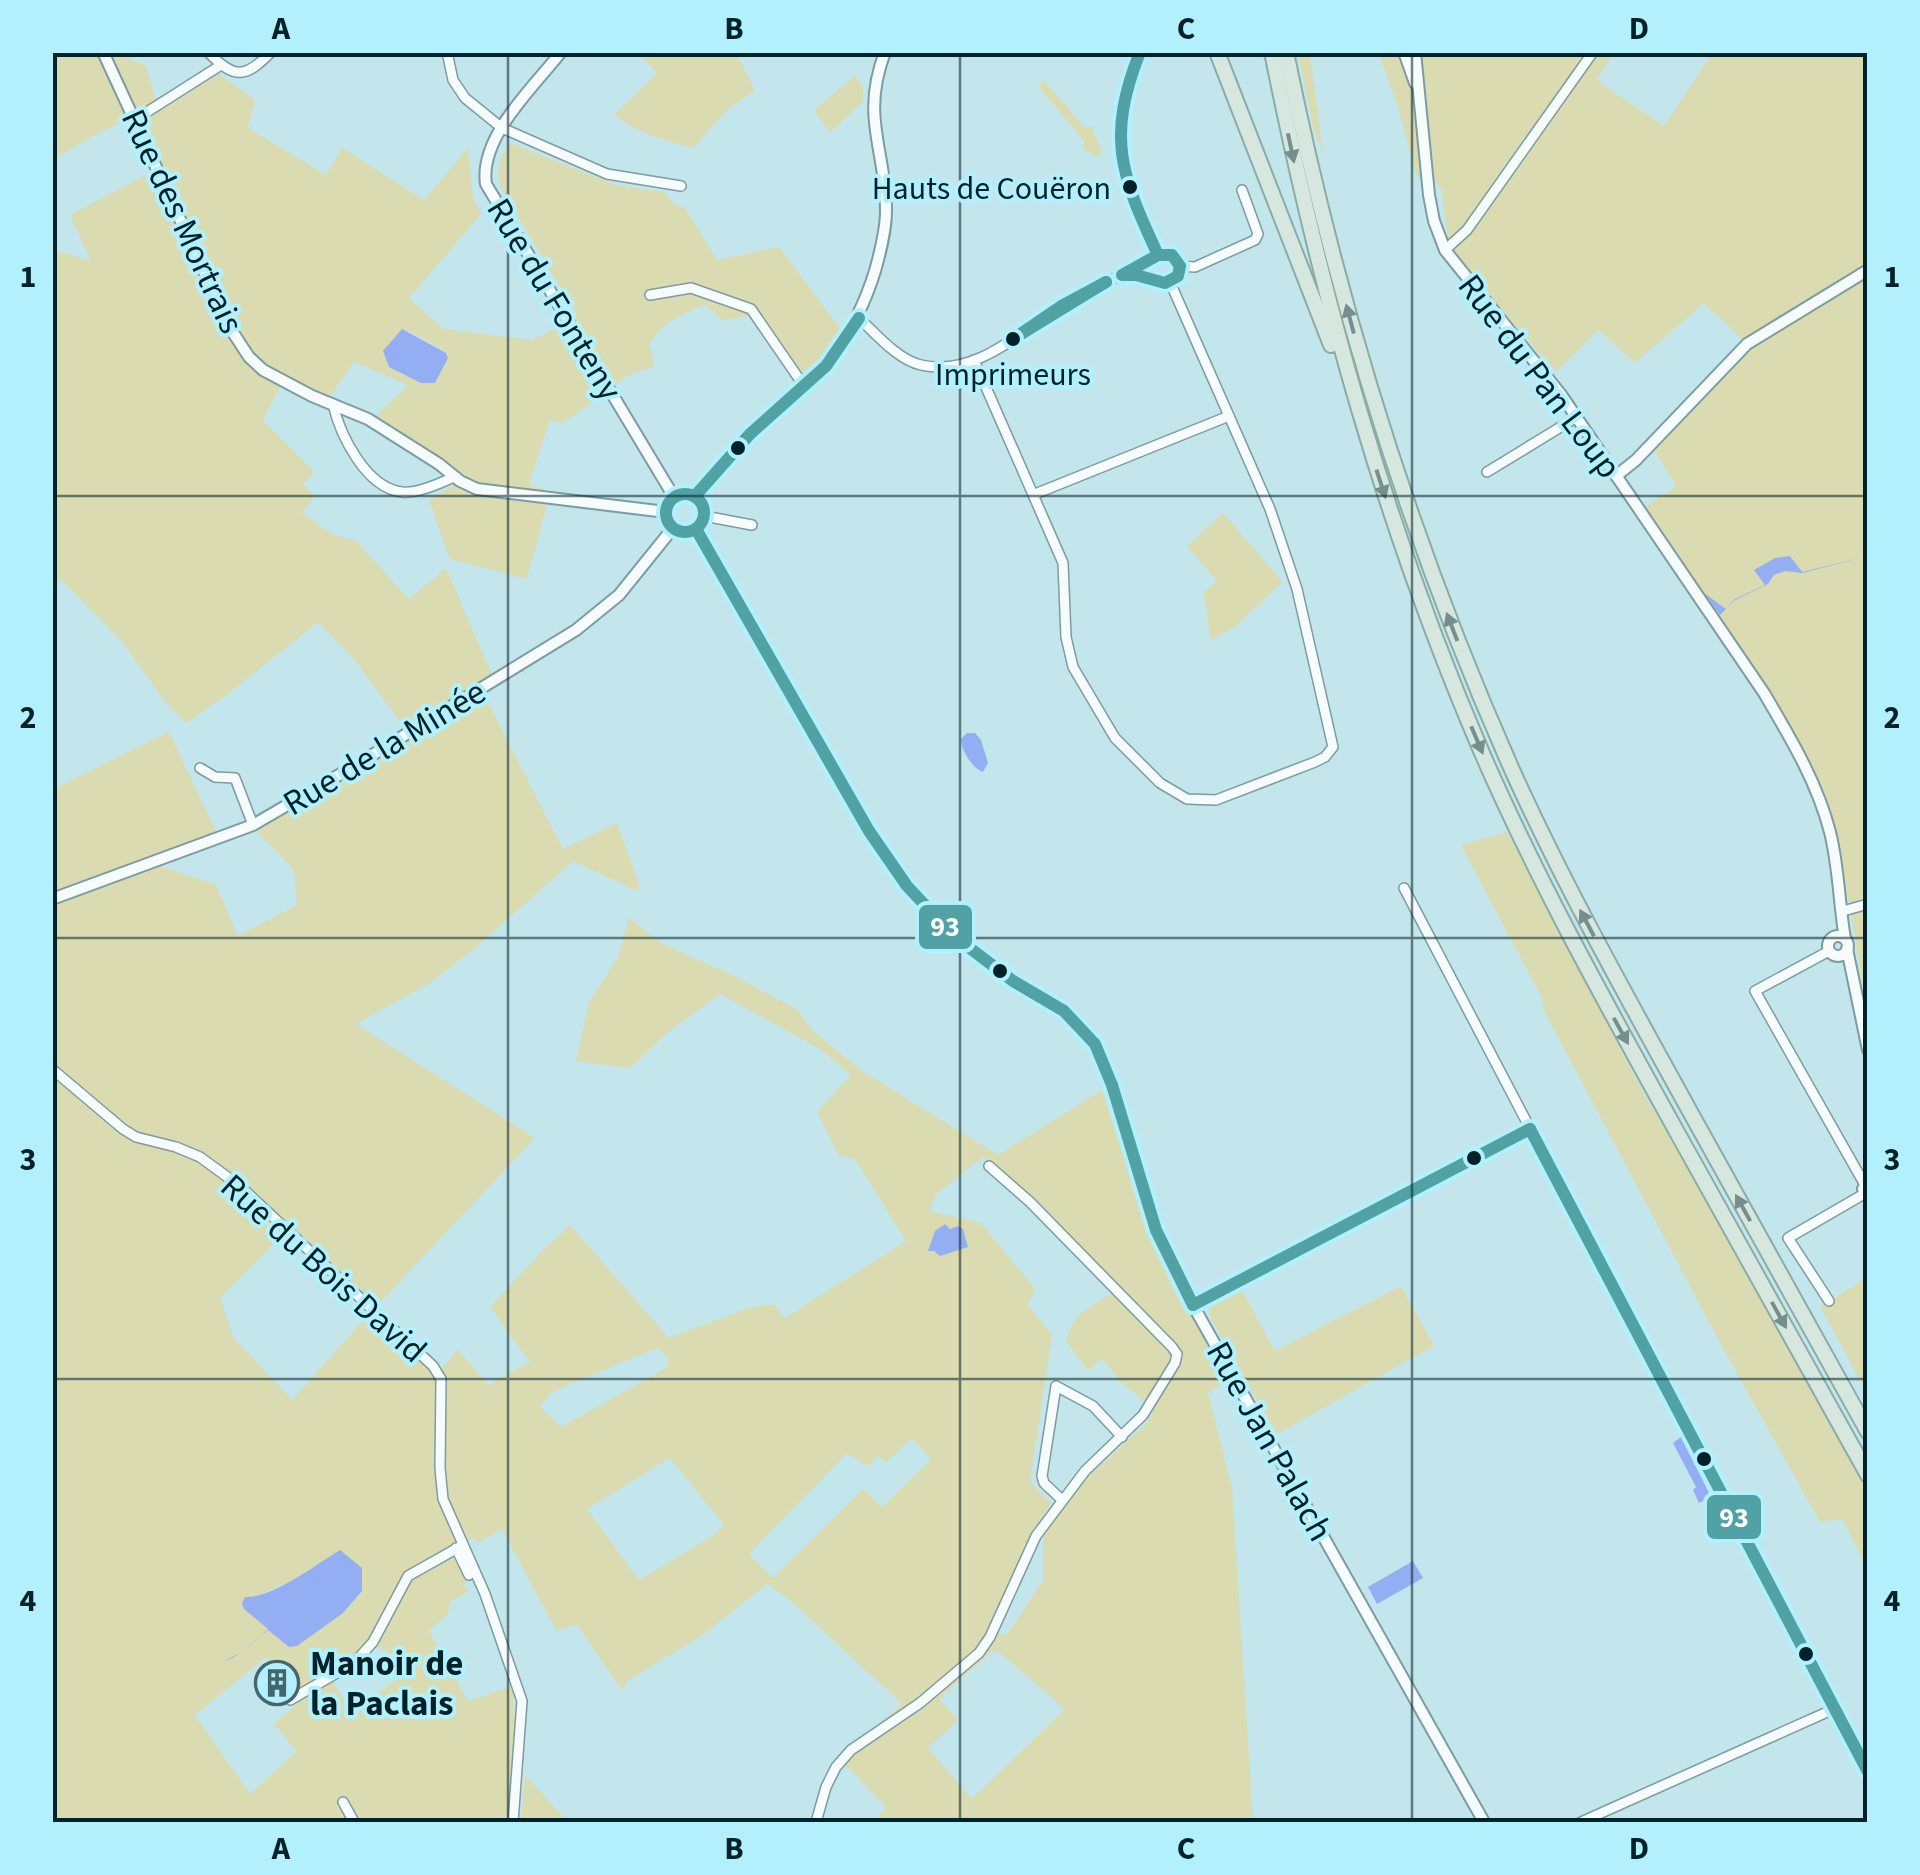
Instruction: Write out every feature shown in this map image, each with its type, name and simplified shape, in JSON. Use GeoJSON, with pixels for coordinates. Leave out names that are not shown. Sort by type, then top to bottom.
{"type":"FeatureCollection","features":[{"type":"Feature","properties":{"kind":"highway"},"geometry":{"type":"LineString","coordinates":[[1272,52],[1318,265],[1360,416],[1430,622],[1513,820],[1612,1014],[1868,1475]]}},
{"type":"Feature","properties":{"kind":"highway"},"geometry":{"type":"LineString","coordinates":[[1286,52],[1319,202],[1363,366],[1407,505],[1469,670],[1521,789],[1594,936],[1868,1432]]}},
{"type":"Feature","properties":{"kind":"highway"},"geometry":{"type":"LineString","coordinates":[[1220,57],[1310,287],[1351,408],[1360,416]]}},
{"type":"Feature","properties":{"kind":"street","name":"Rue des Mortrais"},"geometry":{"type":"LineString","coordinates":[[103,52],[239,344],[263,370],[368,419],[478,489],[666,512]]}},
{"type":"Feature","properties":{"kind":"street"},"geometry":{"type":"LineString","coordinates":[[208,52],[230,72],[244,74],[271,52]]}},
{"type":"Feature","properties":{"kind":"street"},"geometry":{"type":"LineString","coordinates":[[447,52],[453,80],[465,98],[502,128],[608,174],[681,186]]}},
{"type":"Feature","properties":{"kind":"street","name":"Rue du Fonteny"},"geometry":{"type":"LineString","coordinates":[[562,52],[502,128],[486,156],[484,170],[490,194],[674,496]]}},
{"type":"Feature","properties":{"kind":"street"},"geometry":{"type":"LineString","coordinates":[[695,496],[750,434],[826,366],[859,318],[877,264],[886,218],[873,105],[885,52]]}},
{"type":"Feature","properties":{"kind":"street"},"geometry":{"type":"LineString","coordinates":[[974,360],[1063,563],[1066,637],[1073,667],[1103,722],[1133,757],[1174,794],[1202,801],[1216,800],[1308,765],[1331,752],[1332,741],[1296,589],[1270,508],[1165,282],[1150,271],[1156,256],[1122,173],[1118,118],[1123,93],[1140,52]]}},
{"type":"Feature","properties":{"kind":"street","name":"Rue du Pan Loup"},"geometry":{"type":"LineString","coordinates":[[1404,52],[1418,94]]}},
{"type":"Feature","properties":{"kind":"street","name":"Rue du Pan Loup"},"geometry":{"type":"LineString","coordinates":[[1416,52],[1429,195],[1445,250],[1577,416],[1788,733],[1819,797],[1830,831],[1843,911],[1838,946]]}},
{"type":"Feature","properties":{"kind":"street"},"geometry":{"type":"LineString","coordinates":[[1445,250],[1467,230],[1593,52]]}},
{"type":"Feature","properties":{"kind":"street"},"geometry":{"type":"LineString","coordinates":[[136,119],[221,65]]}},
{"type":"Feature","properties":{"kind":"street"},"geometry":{"type":"LineString","coordinates":[[1180,266],[1195,267],[1255,240],[1258,234],[1242,190]]}},
{"type":"Feature","properties":{"kind":"street"},"geometry":{"type":"LineString","coordinates":[[859,318],[910,362],[924,366],[974,360],[994,352],[1079,295],[1156,256],[1172,255],[1180,266],[1178,276],[1165,282],[1126,274]]}},
{"type":"Feature","properties":{"kind":"street"},"geometry":{"type":"LineString","coordinates":[[1616,476],[1747,344],[1868,270]]}},
{"type":"Feature","properties":{"kind":"street"},"geometry":{"type":"LineString","coordinates":[[650,296],[691,288],[751,309],[804,386]]}},
{"type":"Feature","properties":{"kind":"street"},"geometry":{"type":"LineString","coordinates":[[332,404],[357,464],[396,491],[406,492],[454,477]]}},
{"type":"Feature","properties":{"kind":"street"},"geometry":{"type":"LineString","coordinates":[[1034,494],[1230,416]]}},
{"type":"Feature","properties":{"kind":"street"},"geometry":{"type":"LineString","coordinates":[[1487,472],[1577,416]]}},
{"type":"Feature","properties":{"kind":"street"},"geometry":{"type":"LineString","coordinates":[[674,496],[695,496],[702,502],[704,516],[696,529],[684,532],[674,528],[666,512],[674,496]]}},
{"type":"Feature","properties":{"kind":"street"},"geometry":{"type":"LineString","coordinates":[[704,516],[752,525]]}},
{"type":"Feature","properties":{"kind":"street","name":"Rue de la Minée"},"geometry":{"type":"LineString","coordinates":[[52,899],[253,826],[576,630],[619,594],[674,528]]}},
{"type":"Feature","properties":{"kind":"street","name":"Rue Jan Palach"},"geometry":{"type":"LineString","coordinates":[[696,529],[868,830],[907,886],[933,916],[979,957],[1064,1011],[1095,1044],[1112,1084],[1156,1230],[1194,1305],[1484,1822]]}},
{"type":"Feature","properties":{"kind":"street"},"geometry":{"type":"LineString","coordinates":[[200,768],[215,778],[235,778],[253,826]]}},
{"type":"Feature","properties":{"kind":"street"},"geometry":{"type":"LineString","coordinates":[[1404,888],[1868,1773]]}},
{"type":"Feature","properties":{"kind":"street"},"geometry":{"type":"LineString","coordinates":[[1843,911],[1868,904]]}},
{"type":"Feature","properties":{"kind":"street"},"geometry":{"type":"LineString","coordinates":[[1828,1301],[1788,1238],[1866,1190],[1755,991],[1838,946],[1855,984],[1868,1050]]}},
{"type":"Feature","properties":{"kind":"street","name":"Rue du Bois David"},"geometry":{"type":"LineString","coordinates":[[52,1069],[136,1137],[176,1146],[200,1157],[241,1187],[433,1366],[441,1379],[443,1499],[460,1546]]}},
{"type":"Feature","properties":{"kind":"street"},"geometry":{"type":"LineString","coordinates":[[1194,1305],[1530,1129]]}},
{"type":"Feature","properties":{"kind":"street"},"geometry":{"type":"LineString","coordinates":[[816,1822],[836,1767],[851,1750],[920,1703],[980,1653],[1036,1536],[1085,1471],[1143,1415],[1176,1354],[1030,1202],[989,1166]]}},
{"type":"Feature","properties":{"kind":"street"},"geometry":{"type":"LineString","coordinates":[[1062,1499],[1049,1489],[1042,1476],[1056,1386],[1093,1406],[1122,1437]]}},
{"type":"Feature","properties":{"kind":"street"},"geometry":{"type":"LineString","coordinates":[[460,1546],[469,1575]]}},
{"type":"Feature","properties":{"kind":"street"},"geometry":{"type":"LineString","coordinates":[[290,1700],[354,1663],[372,1642],[408,1576],[460,1546]]}},
{"type":"Feature","properties":{"kind":"street"},"geometry":{"type":"LineString","coordinates":[[460,1546],[485,1594],[522,1701],[513,1822]]}},
{"type":"Feature","properties":{"kind":"street"},"geometry":{"type":"LineString","coordinates":[[1581,1822],[1834,1709]]}},
{"type":"Feature","properties":{"kind":"street"},"geometry":{"type":"LineString","coordinates":[[343,1802],[354,1822]]}},
{"type":"Feature","properties":{"kind":"green space"},"geometry":{"type":"Polygon","coordinates":[[[53,53],[117,53],[146,66],[156,102],[53,160],[53,53]]]}},
{"type":"Feature","properties":{"kind":"green space"},"geometry":{"type":"Polygon","coordinates":[[[638,53],[736,53],[755,90],[727,110],[693,148],[662,139],[614,115],[657,73],[638,53]]]}},
{"type":"Feature","properties":{"kind":"green space"},"geometry":{"type":"Polygon","coordinates":[[[1298,53],[1310,53],[1323,153],[1314,131],[1298,53]]]}},
{"type":"Feature","properties":{"kind":"green space"},"geometry":{"type":"Polygon","coordinates":[[[1378,53],[1614,53],[1596,80],[1664,126],[1712,53],[1867,53],[1867,1017],[1842,869],[1807,761],[1720,615],[1726,609],[1704,593],[1645,507],[1676,486],[1654,450],[1751,347],[1704,303],[1635,363],[1598,330],[1556,372],[1455,256],[1448,238],[1441,187],[1416,175],[1397,103],[1378,53]]]}},
{"type":"Feature","properties":{"kind":"green space"},"geometry":{"type":"Polygon","coordinates":[[[219,74],[255,100],[248,128],[326,175],[342,148],[424,200],[468,148],[473,198],[481,214],[409,298],[443,329],[533,340],[577,316],[501,188],[499,164],[510,143],[616,185],[664,192],[674,204],[685,208],[717,260],[779,247],[843,332],[805,375],[760,314],[722,320],[706,305],[666,325],[649,345],[655,366],[627,376],[562,424],[550,420],[529,484],[544,489],[546,508],[527,579],[450,559],[429,500],[457,483],[451,467],[374,418],[408,385],[354,362],[329,398],[284,378],[263,420],[315,472],[303,484],[315,496],[302,513],[332,534],[356,541],[409,599],[446,568],[492,675],[479,685],[563,849],[617,823],[639,884],[637,891],[573,861],[427,985],[356,1024],[535,1138],[374,1309],[290,1228],[220,1298],[233,1337],[292,1400],[368,1315],[431,1369],[441,1370],[458,1349],[488,1385],[530,1362],[490,1307],[570,1225],[669,1338],[749,1308],[773,1304],[785,1318],[906,1241],[855,1159],[839,1156],[817,1112],[851,1075],[820,1049],[720,994],[667,1033],[630,1068],[576,1061],[589,1002],[618,957],[629,918],[661,943],[798,1010],[813,1031],[862,1071],[998,1155],[1102,1090],[1156,1250],[1227,1382],[1208,1392],[1232,1488],[1253,1822],[873,1822],[886,1807],[849,1768],[831,1764],[902,1704],[790,1600],[767,1584],[701,1636],[627,1681],[622,1690],[577,1625],[556,1630],[502,1529],[477,1543],[473,1538],[457,1546],[473,1578],[464,1584],[468,1592],[450,1602],[448,1614],[429,1630],[468,1701],[513,1686],[515,1721],[507,1822],[53,1822],[53,789],[169,732],[217,833],[159,857],[163,867],[216,885],[238,936],[297,905],[294,870],[256,831],[258,820],[404,727],[353,658],[318,622],[186,723],[162,698],[124,644],[62,580],[53,584],[53,250],[91,261],[70,215],[161,167],[141,123],[219,74]],[[409,331],[383,351],[389,367],[421,383],[448,358],[446,352],[409,331]],[[983,1157],[936,1194],[930,1211],[981,1223],[1035,1289],[1028,1305],[1052,1335],[1030,1482],[1051,1503],[1028,1541],[988,1628],[1006,1636],[1043,1580],[1043,1535],[1083,1481],[1147,1423],[1154,1409],[1120,1381],[1102,1358],[1088,1371],[1067,1342],[1079,1316],[1121,1288],[993,1162],[983,1157]],[[657,1348],[552,1392],[540,1407],[561,1427],[668,1367],[668,1357],[657,1348]],[[912,1438],[886,1462],[878,1456],[867,1466],[847,1453],[749,1554],[773,1578],[863,1489],[882,1507],[931,1459],[912,1438]],[[670,1458],[587,1509],[639,1580],[713,1536],[724,1525],[670,1458]],[[362,1568],[284,1584],[254,1598],[245,1597],[244,1609],[249,1612],[343,1613],[362,1591],[362,1568]],[[371,1643],[330,1678],[351,1710],[399,1679],[387,1652],[371,1643]],[[991,1652],[939,1699],[958,1720],[928,1748],[972,1799],[1065,1709],[999,1652],[991,1652]],[[266,1657],[195,1715],[250,1794],[297,1751],[274,1724],[300,1701],[266,1657]]]}},
{"type":"Feature","properties":{"kind":"green space"},"geometry":{"type":"Polygon","coordinates":[[[855,76],[863,86],[863,101],[830,133],[814,110],[855,76]]]}},
{"type":"Feature","properties":{"kind":"green space"},"geometry":{"type":"Polygon","coordinates":[[[1044,80],[1084,127],[1091,126],[1102,151],[1097,157],[1082,148],[1084,141],[1038,86],[1044,80]]]}},
{"type":"Feature","properties":{"kind":"green space"},"geometry":{"type":"Polygon","coordinates":[[[1223,513],[1283,582],[1234,627],[1211,640],[1204,592],[1217,581],[1187,546],[1223,513]]]}},
{"type":"Feature","properties":{"kind":"green space"},"geometry":{"type":"Polygon","coordinates":[[[1507,832],[1643,1092],[1867,1492],[1867,1567],[1842,1519],[1820,1522],[1718,1339],[1461,845],[1507,832]]]}},
{"type":"Feature","properties":{"kind":"green space"},"geometry":{"type":"Polygon","coordinates":[[[1867,1278],[1867,1393],[1820,1306],[1867,1278]]]}},
{"type":"Feature","properties":{"kind":"green space"},"geometry":{"type":"Polygon","coordinates":[[[1240,1286],[1275,1351],[1401,1286],[1434,1346],[1277,1434],[1210,1317],[1209,1309],[1215,1299],[1240,1286]]]}},
{"type":"Feature","properties":{"kind":"green space"},"geometry":{"type":"Polygon","coordinates":[[[525,1775],[568,1822],[521,1822],[525,1775]]]}},
{"type":"Feature","properties":{"kind":"water"},"geometry":{"type":"Polygon","coordinates":[[[402,329],[446,353],[448,358],[435,383],[421,383],[389,367],[383,351],[402,329]]]}},
{"type":"Feature","properties":{"kind":"water"},"geometry":{"type":"Polygon","coordinates":[[[1790,556],[1802,572],[1868,556],[1802,573],[1785,571],[1774,575],[1768,584],[1735,600],[1726,609],[1735,599],[1765,585],[1754,570],[1775,558],[1790,556]]]}},
{"type":"Feature","properties":{"kind":"water"},"geometry":{"type":"Polygon","coordinates":[[[1704,593],[1726,609],[1720,615],[1704,593]]]}},
{"type":"Feature","properties":{"kind":"water"},"geometry":{"type":"Polygon","coordinates":[[[967,733],[975,733],[981,740],[988,763],[983,772],[971,763],[963,748],[961,739],[967,733]]]}},
{"type":"Feature","properties":{"kind":"water"},"geometry":{"type":"Polygon","coordinates":[[[945,1224],[950,1229],[963,1229],[968,1247],[940,1256],[928,1251],[935,1231],[945,1224]]]}},
{"type":"Feature","properties":{"kind":"water"},"geometry":{"type":"Polygon","coordinates":[[[1681,1437],[1711,1497],[1699,1503],[1693,1490],[1696,1487],[1673,1443],[1681,1437]]]}},
{"type":"Feature","properties":{"kind":"water"},"geometry":{"type":"Polygon","coordinates":[[[340,1550],[362,1568],[362,1591],[343,1613],[297,1646],[289,1647],[268,1630],[245,1649],[268,1629],[244,1609],[245,1597],[280,1587],[340,1550]]]}},
{"type":"Feature","properties":{"kind":"water"},"geometry":{"type":"Polygon","coordinates":[[[1413,1561],[1423,1578],[1377,1604],[1368,1587],[1413,1561]]]}},
{"type":"Feature","properties":{"kind":"transit line","name":"93"},"geometry":{"type":"LineString","coordinates":[[1140,52],[1123,109],[1122,156],[1135,202],[1158,255]]}},
{"type":"Feature","properties":{"kind":"transit line","name":"93"},"geometry":{"type":"LineString","coordinates":[[1158,255],[1172,255],[1180,266],[1178,276],[1165,283],[1122,275],[1158,255]]}},
{"type":"Feature","properties":{"kind":"transit line","name":"93"},"geometry":{"type":"LineString","coordinates":[[1013,339],[1106,282]]}},
{"type":"Feature","properties":{"kind":"transit line","name":"93"},"geometry":{"type":"LineString","coordinates":[[1013,339],[1106,282]]}},
{"type":"Feature","properties":{"kind":"transit line","name":"93"},"geometry":{"type":"LineString","coordinates":[[695,496],[750,434],[826,366],[859,318]]}},
{"type":"Feature","properties":{"kind":"transit line","name":"93"},"geometry":{"type":"LineString","coordinates":[[685,494],[699,499],[704,513],[699,527],[685,532],[671,527],[666,513],[671,499],[685,494]]}},
{"type":"Feature","properties":{"kind":"transit line","name":"93"},"geometry":{"type":"LineString","coordinates":[[696,529],[869,831],[907,886],[954,936],[1013,981],[1064,1011],[1095,1044],[1112,1085],[1156,1230],[1193,1305]]}},
{"type":"Feature","properties":{"kind":"transit line","name":"93"},"geometry":{"type":"LineString","coordinates":[[1530,1129],[1868,1772]]}},
{"type":"Feature","properties":{"kind":"transit line","name":"93"},"geometry":{"type":"LineString","coordinates":[[1193,1305],[1530,1129]]}},
{"type":"Feature","properties":{"kind":"place","name":"Hauts de Couëron"},"geometry":{"type":"Point","coordinates":[1130,187]}},
{"type":"Feature","properties":{"kind":"place","name":"Imprimeurs"},"geometry":{"type":"Point","coordinates":[1013,339]}},
{"type":"Feature","properties":{"kind":"place","name":"Manoir de la Paclais"},"geometry":{"type":"Point","coordinates":[277,1683]}}]}
